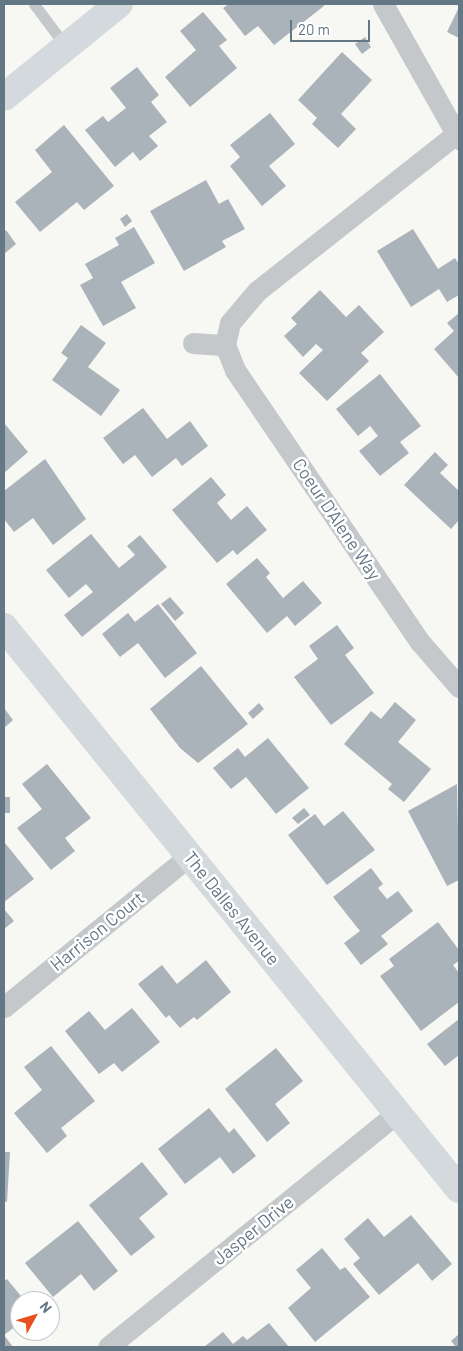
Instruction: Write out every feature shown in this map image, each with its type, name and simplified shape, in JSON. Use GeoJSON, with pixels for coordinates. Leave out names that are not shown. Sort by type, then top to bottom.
{"type":"FeatureCollection","features":[{"type":"Feature","properties":{"kind":"street"},"geometry":{"type":"LineString","coordinates":[[4,97],[119,4]]}},
{"type":"Feature","properties":{"kind":"street"},"geometry":{"type":"LineString","coordinates":[[193,344],[225,345],[230,323],[257,291],[458,137],[383,4]]}},
{"type":"Feature","properties":{"kind":"street","name":"Coeur D'Alene Way"},"geometry":{"type":"LineString","coordinates":[[225,345],[235,370],[420,642],[459,687]]}},
{"type":"Feature","properties":{"kind":"street","name":"The Dalles Avenue"},"geometry":{"type":"LineString","coordinates":[[4,627],[459,1189]]}},
{"type":"Feature","properties":{"kind":"street","name":"Harrison Court"},"geometry":{"type":"LineString","coordinates":[[4,1007],[189,856]]}},
{"type":"Feature","properties":{"kind":"street","name":"Jasper Drive"},"geometry":{"type":"LineString","coordinates":[[108,1347],[398,1112]]}},
{"type":"Feature","properties":{"kind":"lane"},"geometry":{"type":"LineString","coordinates":[[34,4],[66,46]]}},
{"type":"Feature","properties":{"kind":"building"},"geometry":{"type":"Polygon","coordinates":[[[229,4],[323,4],[324,6],[274,45],[258,26],[245,36],[223,8],[229,4]]]}},
{"type":"Feature","properties":{"kind":"building"},"geometry":{"type":"Polygon","coordinates":[[[459,7],[459,38],[447,32],[459,7]]]}},
{"type":"Feature","properties":{"kind":"building"},"geometry":{"type":"Polygon","coordinates":[[[203,12],[227,40],[219,46],[237,68],[190,107],[165,77],[196,50],[180,31],[203,12]]]}},
{"type":"Feature","properties":{"kind":"building"},"geometry":{"type":"Polygon","coordinates":[[[365,37],[371,47],[362,54],[355,44],[365,37]]]}},
{"type":"Feature","properties":{"kind":"building"},"geometry":{"type":"Polygon","coordinates":[[[342,52],[372,80],[341,114],[356,129],[338,148],[312,124],[317,118],[298,100],[342,52]]]}},
{"type":"Feature","properties":{"kind":"building"},"geometry":{"type":"Polygon","coordinates":[[[137,67],[159,95],[151,102],[167,122],[149,136],[158,146],[140,161],[133,152],[115,167],[85,130],[103,116],[108,122],[126,108],[110,88],[137,67]]]}},
{"type":"Feature","properties":{"kind":"building"},"geometry":{"type":"Polygon","coordinates":[[[270,113],[295,144],[269,166],[286,186],[262,206],[230,166],[240,157],[230,145],[270,113]]]}},
{"type":"Feature","properties":{"kind":"building"},"geometry":{"type":"Polygon","coordinates":[[[64,125],[114,186],[84,210],[77,202],[40,232],[15,202],[52,172],[35,150],[64,125]]]}},
{"type":"Feature","properties":{"kind":"building"},"geometry":{"type":"Polygon","coordinates":[[[206,180],[219,204],[228,199],[245,229],[222,241],[226,247],[184,271],[150,211],[206,180]]]}},
{"type":"Feature","properties":{"kind":"building"},"geometry":{"type":"Polygon","coordinates":[[[127,214],[132,221],[125,227],[120,219],[127,214]]]}},
{"type":"Feature","properties":{"kind":"building"},"geometry":{"type":"Polygon","coordinates":[[[134,227],[155,263],[121,282],[136,308],[103,326],[80,285],[93,278],[85,264],[119,245],[115,238],[134,227]]]}},
{"type":"Feature","properties":{"kind":"building"},"geometry":{"type":"Polygon","coordinates":[[[413,229],[438,269],[455,258],[459,264],[459,295],[447,302],[439,289],[411,307],[377,251],[413,229]]]}},
{"type":"Feature","properties":{"kind":"building"},"geometry":{"type":"Polygon","coordinates":[[[6,230],[16,244],[4,254],[4,232],[6,230]]]}},
{"type":"Feature","properties":{"kind":"building"},"geometry":{"type":"Polygon","coordinates":[[[320,290],[346,317],[359,305],[384,332],[361,353],[369,361],[327,401],[299,373],[323,350],[316,344],[303,357],[284,336],[297,324],[291,318],[320,290]]]}},
{"type":"Feature","properties":{"kind":"building"},"geometry":{"type":"Polygon","coordinates":[[[459,313],[459,378],[434,349],[454,331],[447,323],[459,313]]]}},
{"type":"Feature","properties":{"kind":"building"},"geometry":{"type":"Polygon","coordinates":[[[81,325],[106,343],[88,367],[120,390],[101,416],[52,380],[68,358],[61,353],[81,325]]]}},
{"type":"Feature","properties":{"kind":"building"},"geometry":{"type":"Polygon","coordinates":[[[380,374],[421,426],[400,442],[409,453],[380,476],[359,451],[378,436],[370,426],[358,436],[336,409],[380,374]]]}},
{"type":"Feature","properties":{"kind":"building"},"geometry":{"type":"Polygon","coordinates":[[[143,408],[167,439],[190,421],[208,446],[182,466],[176,458],[152,477],[135,455],[123,464],[103,438],[143,408]]]}},
{"type":"Feature","properties":{"kind":"building"},"geometry":{"type":"Polygon","coordinates":[[[4,423],[28,452],[4,473],[4,423]]]}},
{"type":"Feature","properties":{"kind":"building"},"geometry":{"type":"Polygon","coordinates":[[[435,452],[448,465],[440,473],[459,491],[459,520],[451,529],[404,485],[435,452]]]}},
{"type":"Feature","properties":{"kind":"building"},"geometry":{"type":"Polygon","coordinates":[[[45,459],[86,519],[53,545],[33,518],[14,532],[4,519],[4,491],[45,459]]]}},
{"type":"Feature","properties":{"kind":"building"},"geometry":{"type":"Polygon","coordinates":[[[211,477],[226,495],[217,503],[231,520],[247,506],[267,530],[237,555],[233,550],[217,563],[172,510],[211,477]]]}},
{"type":"Feature","properties":{"kind":"building"},"geometry":{"type":"Polygon","coordinates":[[[91,534],[119,568],[135,555],[127,546],[140,535],[167,567],[82,637],[64,615],[93,592],[86,584],[69,598],[46,570],[91,534]]]}},
{"type":"Feature","properties":{"kind":"building"},"geometry":{"type":"Polygon","coordinates":[[[257,558],[270,573],[266,577],[283,598],[303,581],[322,603],[295,626],[287,616],[267,633],[226,584],[257,558]]]}},
{"type":"Feature","properties":{"kind":"building"},"geometry":{"type":"Polygon","coordinates":[[[170,597],[184,613],[175,621],[161,604],[170,597]]]}},
{"type":"Feature","properties":{"kind":"building"},"geometry":{"type":"Polygon","coordinates":[[[158,604],[197,653],[165,678],[138,643],[120,657],[102,634],[128,613],[135,622],[158,604]]]}},
{"type":"Feature","properties":{"kind":"building"},"geometry":{"type":"Polygon","coordinates":[[[337,625],[354,648],[345,655],[374,693],[331,725],[294,677],[318,659],[309,646],[337,625]]]}},
{"type":"Feature","properties":{"kind":"building"},"geometry":{"type":"Polygon","coordinates":[[[201,666],[248,724],[198,763],[180,748],[150,709],[201,666]]]}},
{"type":"Feature","properties":{"kind":"building"},"geometry":{"type":"Polygon","coordinates":[[[395,702],[416,720],[398,742],[431,769],[404,802],[388,789],[392,784],[344,744],[371,711],[381,719],[395,702]]]}},
{"type":"Feature","properties":{"kind":"building"},"geometry":{"type":"Polygon","coordinates":[[[259,703],[264,709],[253,719],[248,713],[259,703]]]}},
{"type":"Feature","properties":{"kind":"building"},"geometry":{"type":"Polygon","coordinates":[[[4,708],[13,720],[4,728],[4,708]]]}},
{"type":"Feature","properties":{"kind":"building"},"geometry":{"type":"Polygon","coordinates":[[[268,738],[309,788],[276,814],[246,777],[231,789],[213,768],[238,748],[245,757],[268,738]]]}},
{"type":"Feature","properties":{"kind":"building"},"geometry":{"type":"Polygon","coordinates":[[[47,764],[91,818],[65,838],[75,851],[51,870],[17,828],[42,809],[22,784],[47,764]]]}},
{"type":"Feature","properties":{"kind":"building"},"geometry":{"type":"Polygon","coordinates":[[[457,784],[459,880],[447,886],[408,811],[457,784]]]}},
{"type":"Feature","properties":{"kind":"building"},"geometry":{"type":"Polygon","coordinates":[[[4,797],[10,797],[10,813],[4,813],[4,797]]]}},
{"type":"Feature","properties":{"kind":"building"},"geometry":{"type":"Polygon","coordinates":[[[304,808],[310,815],[298,824],[292,818],[304,808]]]}},
{"type":"Feature","properties":{"kind":"building"},"geometry":{"type":"Polygon","coordinates":[[[343,811],[375,850],[327,885],[288,835],[315,814],[324,826],[343,811]]]}},
{"type":"Feature","properties":{"kind":"building"},"geometry":{"type":"Polygon","coordinates":[[[4,844],[34,879],[4,902],[4,844]]]}},
{"type":"Feature","properties":{"kind":"building"},"geometry":{"type":"Polygon","coordinates":[[[371,868],[383,884],[378,888],[387,899],[398,891],[413,911],[381,936],[388,944],[361,965],[344,943],[360,931],[333,897],[371,868]]]}},
{"type":"Feature","properties":{"kind":"building"},"geometry":{"type":"Polygon","coordinates":[[[4,909],[14,921],[4,929],[4,909]]]}},
{"type":"Feature","properties":{"kind":"building"},"geometry":{"type":"Polygon","coordinates":[[[438,922],[459,950],[459,961],[453,965],[459,973],[459,1002],[421,1031],[380,976],[394,966],[389,959],[438,922]]]}},
{"type":"Feature","properties":{"kind":"building"},"geometry":{"type":"Polygon","coordinates":[[[206,960],[231,992],[197,1020],[194,1017],[180,1028],[169,1015],[166,1018],[138,984],[162,965],[177,984],[206,960]]]}},
{"type":"Feature","properties":{"kind":"building"},"geometry":{"type":"Polygon","coordinates":[[[132,1008],[160,1042],[122,1072],[114,1063],[99,1074],[65,1031],[89,1011],[105,1030],[132,1008]]]}},
{"type":"Feature","properties":{"kind":"building"},"geometry":{"type":"Polygon","coordinates":[[[459,1019],[459,1055],[445,1066],[427,1044],[459,1019]]]}},
{"type":"Feature","properties":{"kind":"building"},"geometry":{"type":"Polygon","coordinates":[[[51,1046],[95,1101],[61,1128],[67,1136],[47,1153],[14,1113],[42,1090],[24,1067],[51,1046]]]}},
{"type":"Feature","properties":{"kind":"building"},"geometry":{"type":"Polygon","coordinates":[[[276,1048],[303,1081],[275,1104],[290,1123],[267,1142],[225,1089],[276,1048]]]}},
{"type":"Feature","properties":{"kind":"building"},"geometry":{"type":"Polygon","coordinates":[[[209,1108],[229,1133],[234,1128],[256,1156],[233,1174],[220,1157],[185,1184],[158,1149],[209,1108]]]}},
{"type":"Feature","properties":{"kind":"building"},"geometry":{"type":"Polygon","coordinates":[[[4,1152],[10,1152],[7,1202],[4,1201],[4,1152]]]}},
{"type":"Feature","properties":{"kind":"building"},"geometry":{"type":"Polygon","coordinates":[[[142,1162],[168,1194],[139,1218],[155,1237],[131,1256],[89,1205],[142,1162]]]}},
{"type":"Feature","properties":{"kind":"building"},"geometry":{"type":"Polygon","coordinates":[[[411,1215],[452,1264],[432,1281],[418,1263],[379,1295],[353,1264],[360,1258],[344,1239],[368,1218],[384,1237],[411,1215]]]}},
{"type":"Feature","properties":{"kind":"building"},"geometry":{"type":"Polygon","coordinates":[[[78,1221],[118,1271],[94,1291],[81,1274],[60,1291],[48,1291],[25,1263],[78,1221]]]}},
{"type":"Feature","properties":{"kind":"building"},"geometry":{"type":"Polygon","coordinates":[[[322,1248],[340,1270],[345,1267],[370,1297],[315,1342],[288,1308],[311,1288],[296,1270],[322,1248]]]}},
{"type":"Feature","properties":{"kind":"building"},"geometry":{"type":"Polygon","coordinates":[[[7,1279],[17,1291],[10,1291],[10,1330],[4,1335],[4,1281],[7,1279]]]}},
{"type":"Feature","properties":{"kind":"building"},"geometry":{"type":"Polygon","coordinates":[[[269,1323],[289,1347],[204,1347],[223,1332],[233,1344],[243,1336],[247,1340],[269,1323]]]}},
{"type":"Feature","properties":{"kind":"building"},"geometry":{"type":"Polygon","coordinates":[[[459,1334],[459,1347],[456,1347],[451,1341],[459,1334]]]}},
{"type":"Feature","properties":{"kind":"building"},"geometry":{"type":"Polygon","coordinates":[[[4,1335],[13,1347],[4,1347],[4,1335]]]}}]}
